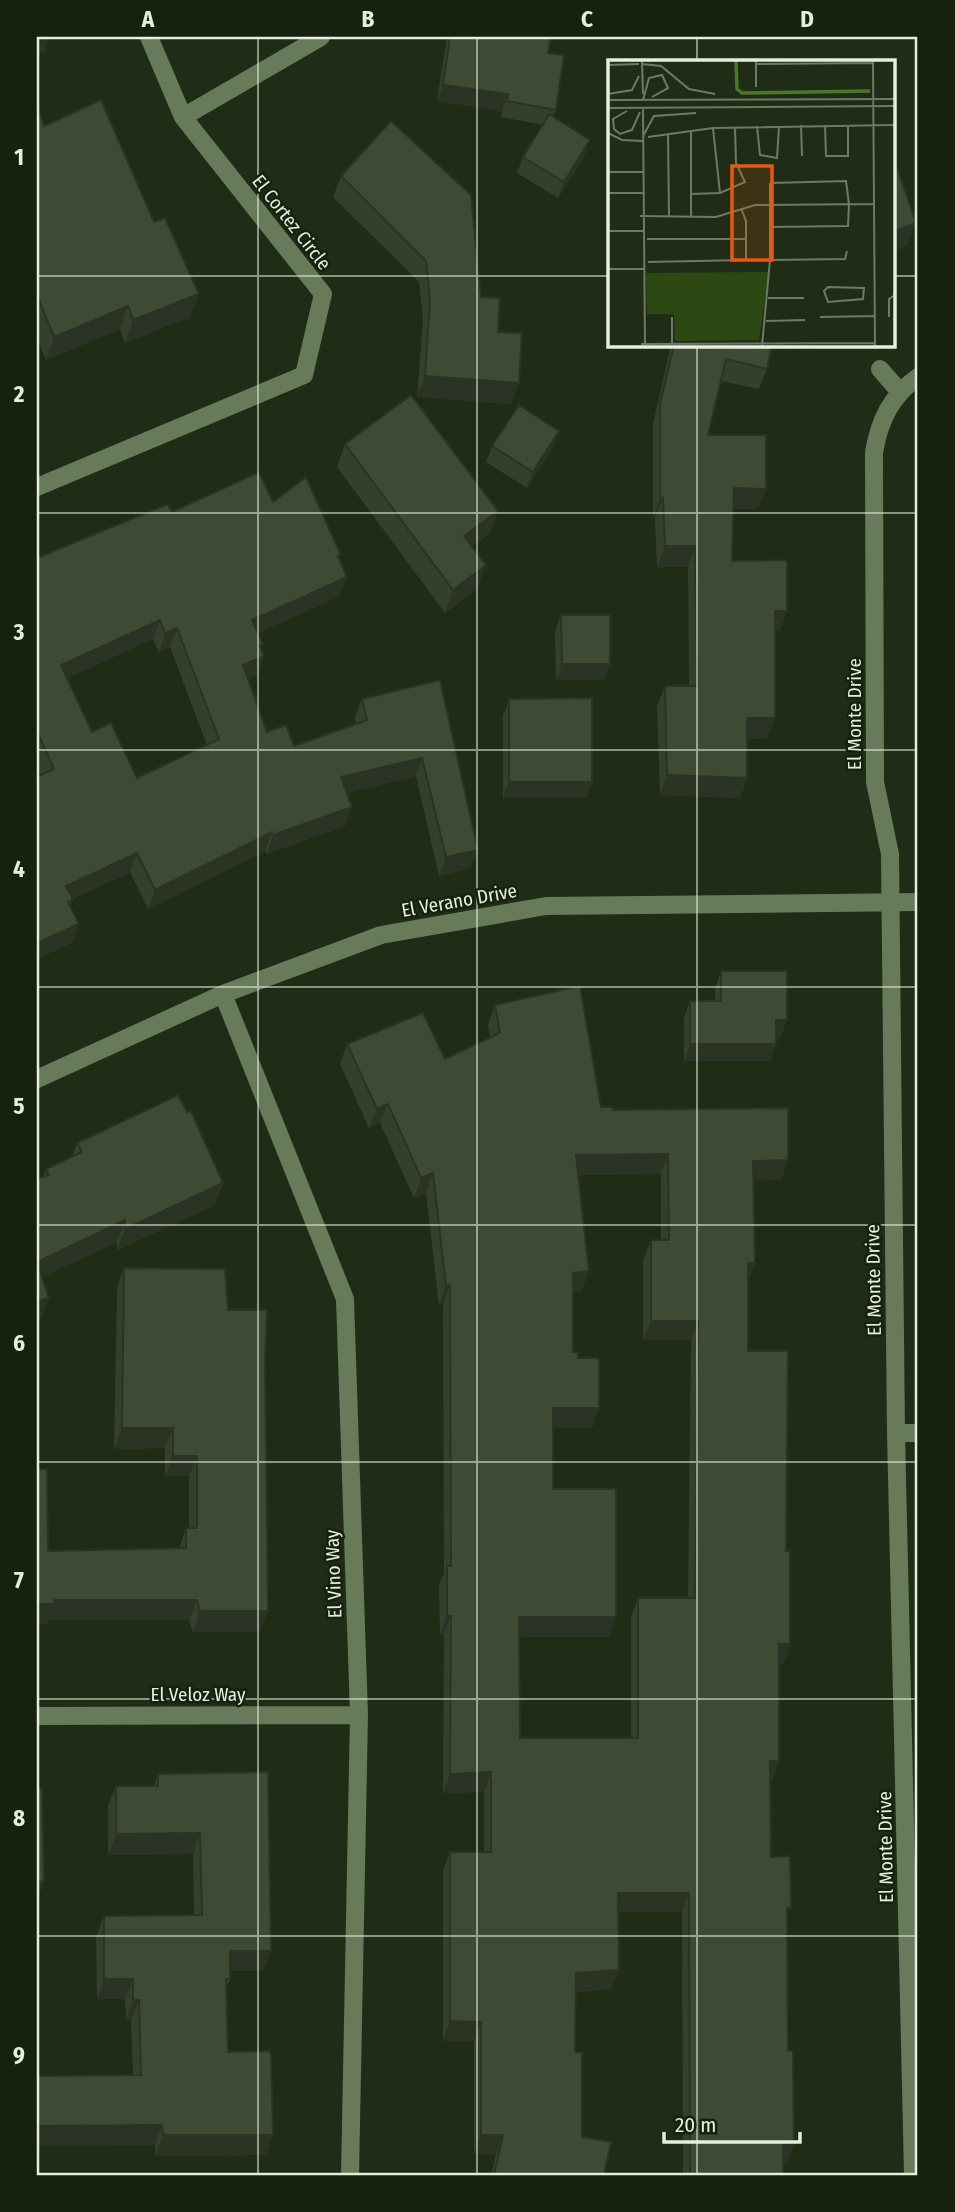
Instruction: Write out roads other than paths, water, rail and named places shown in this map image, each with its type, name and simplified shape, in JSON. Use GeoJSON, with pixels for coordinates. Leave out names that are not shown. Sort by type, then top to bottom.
{"type":"FeatureCollection","features":[{"type":"Feature","properties":{"kind":"street","name":"El Cortez Circle"},"geometry":{"type":"LineString","coordinates":[[37,487],[304,375],[323,295],[183,117],[149,37]]}},
{"type":"Feature","properties":{"kind":"street"},"geometry":{"type":"LineString","coordinates":[[183,117],[321,37]]}},
{"type":"Feature","properties":{"kind":"street"},"geometry":{"type":"LineString","coordinates":[[880,369],[900,392]]}},
{"type":"Feature","properties":{"kind":"street","name":"El Monte Drive"},"geometry":{"type":"LineString","coordinates":[[913,2175],[896,1433],[890,854],[875,782],[874,453],[878,431],[887,410],[900,392],[918,377]]}},
{"type":"Feature","properties":{"kind":"street","name":"El Verano Drive"},"geometry":{"type":"LineString","coordinates":[[37,1079],[223,994],[381,935],[546,906],[918,902]]}},
{"type":"Feature","properties":{"kind":"street","name":"El Vino Way"},"geometry":{"type":"LineString","coordinates":[[223,994],[345,1299],[359,1715],[350,2175]]}},
{"type":"Feature","properties":{"kind":"street"},"geometry":{"type":"LineString","coordinates":[[896,1433],[918,1433]]}},
{"type":"Feature","properties":{"kind":"street","name":"El Veloz Way"},"geometry":{"type":"LineString","coordinates":[[37,1716],[359,1715]]}}]}
